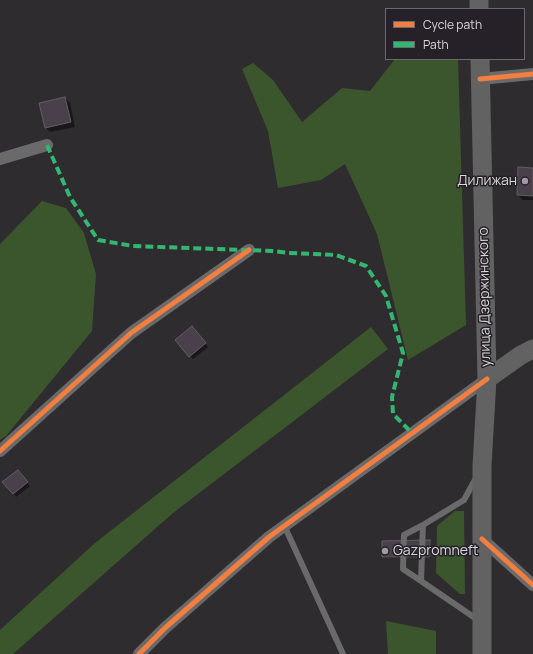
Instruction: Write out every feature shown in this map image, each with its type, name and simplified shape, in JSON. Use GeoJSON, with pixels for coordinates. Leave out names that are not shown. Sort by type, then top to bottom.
{"type":"FeatureCollection","features":[{"type":"Feature","properties":{"kind":"main road","name":"улица Дзержинского"},"geometry":{"type":"LineString","coordinates":[[480,60],[487,379],[482,466],[482,654]]}},
{"type":"Feature","properties":{"kind":"main road"},"geometry":{"type":"LineString","coordinates":[[487,379],[521,355],[533,349]]}},
{"type":"Feature","properties":{"kind":"street"},"geometry":{"type":"LineString","coordinates":[[480,79],[533,74]]}},
{"type":"Feature","properties":{"kind":"street"},"geometry":{"type":"LineString","coordinates":[[0,159],[47,145]]}},
{"type":"Feature","properties":{"kind":"street"},"geometry":{"type":"LineString","coordinates":[[0,451],[131,333],[248,250]]}},
{"type":"Feature","properties":{"kind":"street"},"geometry":{"type":"LineString","coordinates":[[139,654],[165,628],[284,525],[487,379]]}},
{"type":"Feature","properties":{"kind":"street"},"geometry":{"type":"LineString","coordinates":[[482,539],[533,585]]}},
{"type":"Feature","properties":{"kind":"lane"},"geometry":{"type":"LineString","coordinates":[[482,466],[464,500],[404,535],[403,569],[482,622]]}},
{"type":"Feature","properties":{"kind":"lane"},"geometry":{"type":"LineString","coordinates":[[284,525],[342,654]]}},
{"type":"Feature","properties":{"kind":"lane"},"geometry":{"type":"LineString","coordinates":[[421,581],[423,525]]}},
{"type":"Feature","properties":{"kind":"green space"},"geometry":{"type":"Polygon","coordinates":[[[394,60],[458,60],[466,325],[408,360],[377,234],[345,164],[321,180],[278,188],[268,131],[242,69],[253,63],[273,80],[302,122],[342,88],[370,91],[394,60]]]}},
{"type":"Feature","properties":{"kind":"green space"},"geometry":{"type":"Polygon","coordinates":[[[42,201],[66,208],[84,233],[96,274],[92,331],[6,436],[0,440],[0,244],[42,201]]]}},
{"type":"Feature","properties":{"kind":"green space"},"geometry":{"type":"Polygon","coordinates":[[[371,327],[388,349],[173,513],[13,654],[0,654],[0,630],[95,543],[371,327]]]}},
{"type":"Feature","properties":{"kind":"green space"},"geometry":{"type":"Polygon","coordinates":[[[455,511],[464,511],[465,594],[460,594],[436,573],[437,526],[455,511]]]}},
{"type":"Feature","properties":{"kind":"green space"},"geometry":{"type":"Polygon","coordinates":[[[386,621],[436,631],[436,654],[388,654],[386,621]]]}},
{"type":"Feature","properties":{"kind":"building"},"geometry":{"type":"Polygon","coordinates":[[[65,97],[71,122],[45,128],[39,103],[65,97]]]}},
{"type":"Feature","properties":{"kind":"building","name":"Дилижан"},"geometry":{"type":"Polygon","coordinates":[[[518,167],[533,168],[533,196],[517,195],[518,167]]]}},
{"type":"Feature","properties":{"kind":"building"},"geometry":{"type":"Polygon","coordinates":[[[192,326],[206,343],[189,357],[175,340],[192,326]]]}},
{"type":"Feature","properties":{"kind":"building"},"geometry":{"type":"Polygon","coordinates":[[[18,470],[28,482],[13,494],[2,482],[18,470]]]}},
{"type":"Feature","properties":{"kind":"building"},"geometry":{"type":"Polygon","coordinates":[[[430,540],[430,557],[382,557],[382,541],[430,540]]]}},
{"type":"Feature","properties":{"kind":"marked path"},"geometry":{"type":"LineString","coordinates":[[47,145],[70,197],[98,240],[133,246],[336,255],[366,266],[386,296],[403,353],[392,397],[393,414],[412,433]]}},
{"type":"Feature","properties":{"kind":"cycle path"},"geometry":{"type":"LineString","coordinates":[[480,79],[533,74]]}},
{"type":"Feature","properties":{"kind":"cycle path"},"geometry":{"type":"LineString","coordinates":[[0,451],[131,333],[249,250]]}},
{"type":"Feature","properties":{"kind":"cycle path"},"geometry":{"type":"LineString","coordinates":[[139,654],[165,628],[269,537],[487,379]]}},
{"type":"Feature","properties":{"kind":"cycle path"},"geometry":{"type":"LineString","coordinates":[[482,539],[533,585]]}},
{"type":"Feature","properties":{"kind":"place","name":"Дилижан"},"geometry":{"type":"Point","coordinates":[525,181]}},
{"type":"Feature","properties":{"kind":"place","name":"Gazpromneft"},"geometry":{"type":"Point","coordinates":[385,551]}}]}
